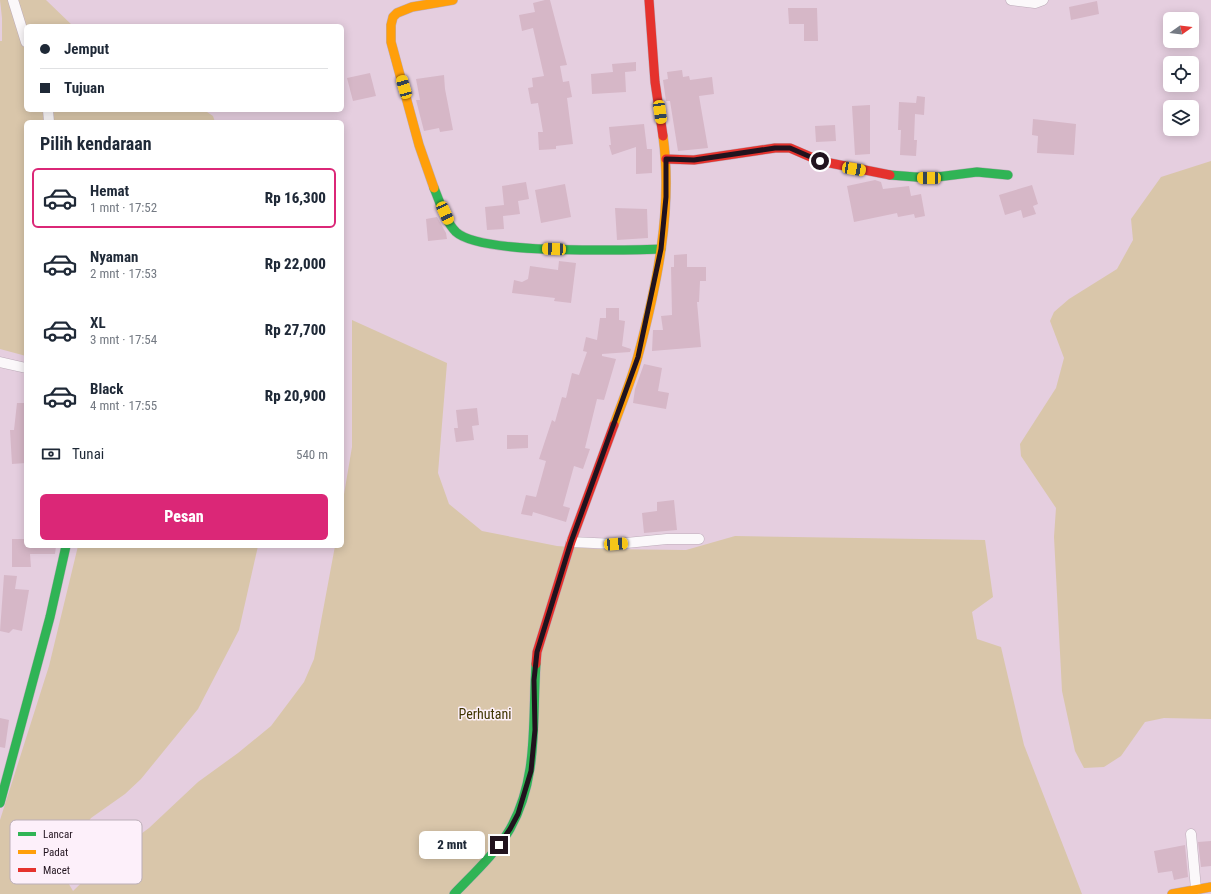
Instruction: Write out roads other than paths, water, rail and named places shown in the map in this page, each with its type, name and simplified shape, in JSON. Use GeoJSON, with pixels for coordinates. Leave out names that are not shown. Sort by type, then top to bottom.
{"type":"FeatureCollection","features":[{"type":"Feature","properties":{"kind":"street"},"geometry":{"type":"LineString","coordinates":[[13,0],[24,36]]}},
{"type":"Feature","properties":{"kind":"street"},"geometry":{"type":"LineString","coordinates":[[453,0],[410,8],[399,12],[392,18],[390,42],[430,179],[450,224],[457,233],[470,240],[524,248],[583,250],[661,249]]}},
{"type":"Feature","properties":{"kind":"street"},"geometry":{"type":"LineString","coordinates":[[454,894],[510,829],[526,793],[534,747],[534,680],[537,652],[571,542],[638,357],[661,249],[666,197],[666,159],[655,82],[649,0]]}},
{"type":"Feature","properties":{"kind":"street"},"geometry":{"type":"LineString","coordinates":[[1011,0],[1035,3],[1043,0]]}},
{"type":"Feature","properties":{"kind":"street"},"geometry":{"type":"LineString","coordinates":[[666,159],[694,160],[775,148],[790,148],[820,161],[902,177],[929,178],[977,172],[1008,175]]}},
{"type":"Feature","properties":{"kind":"street"},"geometry":{"type":"LineString","coordinates":[[0,362],[24,368]]}},
{"type":"Feature","properties":{"kind":"street"},"geometry":{"type":"LineString","coordinates":[[571,542],[616,544],[668,539],[699,539]]}},
{"type":"Feature","properties":{"kind":"street"},"geometry":{"type":"LineString","coordinates":[[0,803],[43,638],[50,617],[66,548]]}},
{"type":"Feature","properties":{"kind":"street"},"geometry":{"type":"LineString","coordinates":[[1191,834],[1196,889]]}},
{"type":"Feature","properties":{"kind":"street"},"geometry":{"type":"LineString","coordinates":[[1172,894],[1211,887]]}},
{"type":"Feature","properties":{"kind":"park label","name":"Perhutani"},"geometry":{"type":"Point","coordinates":[485,714]}}]}
